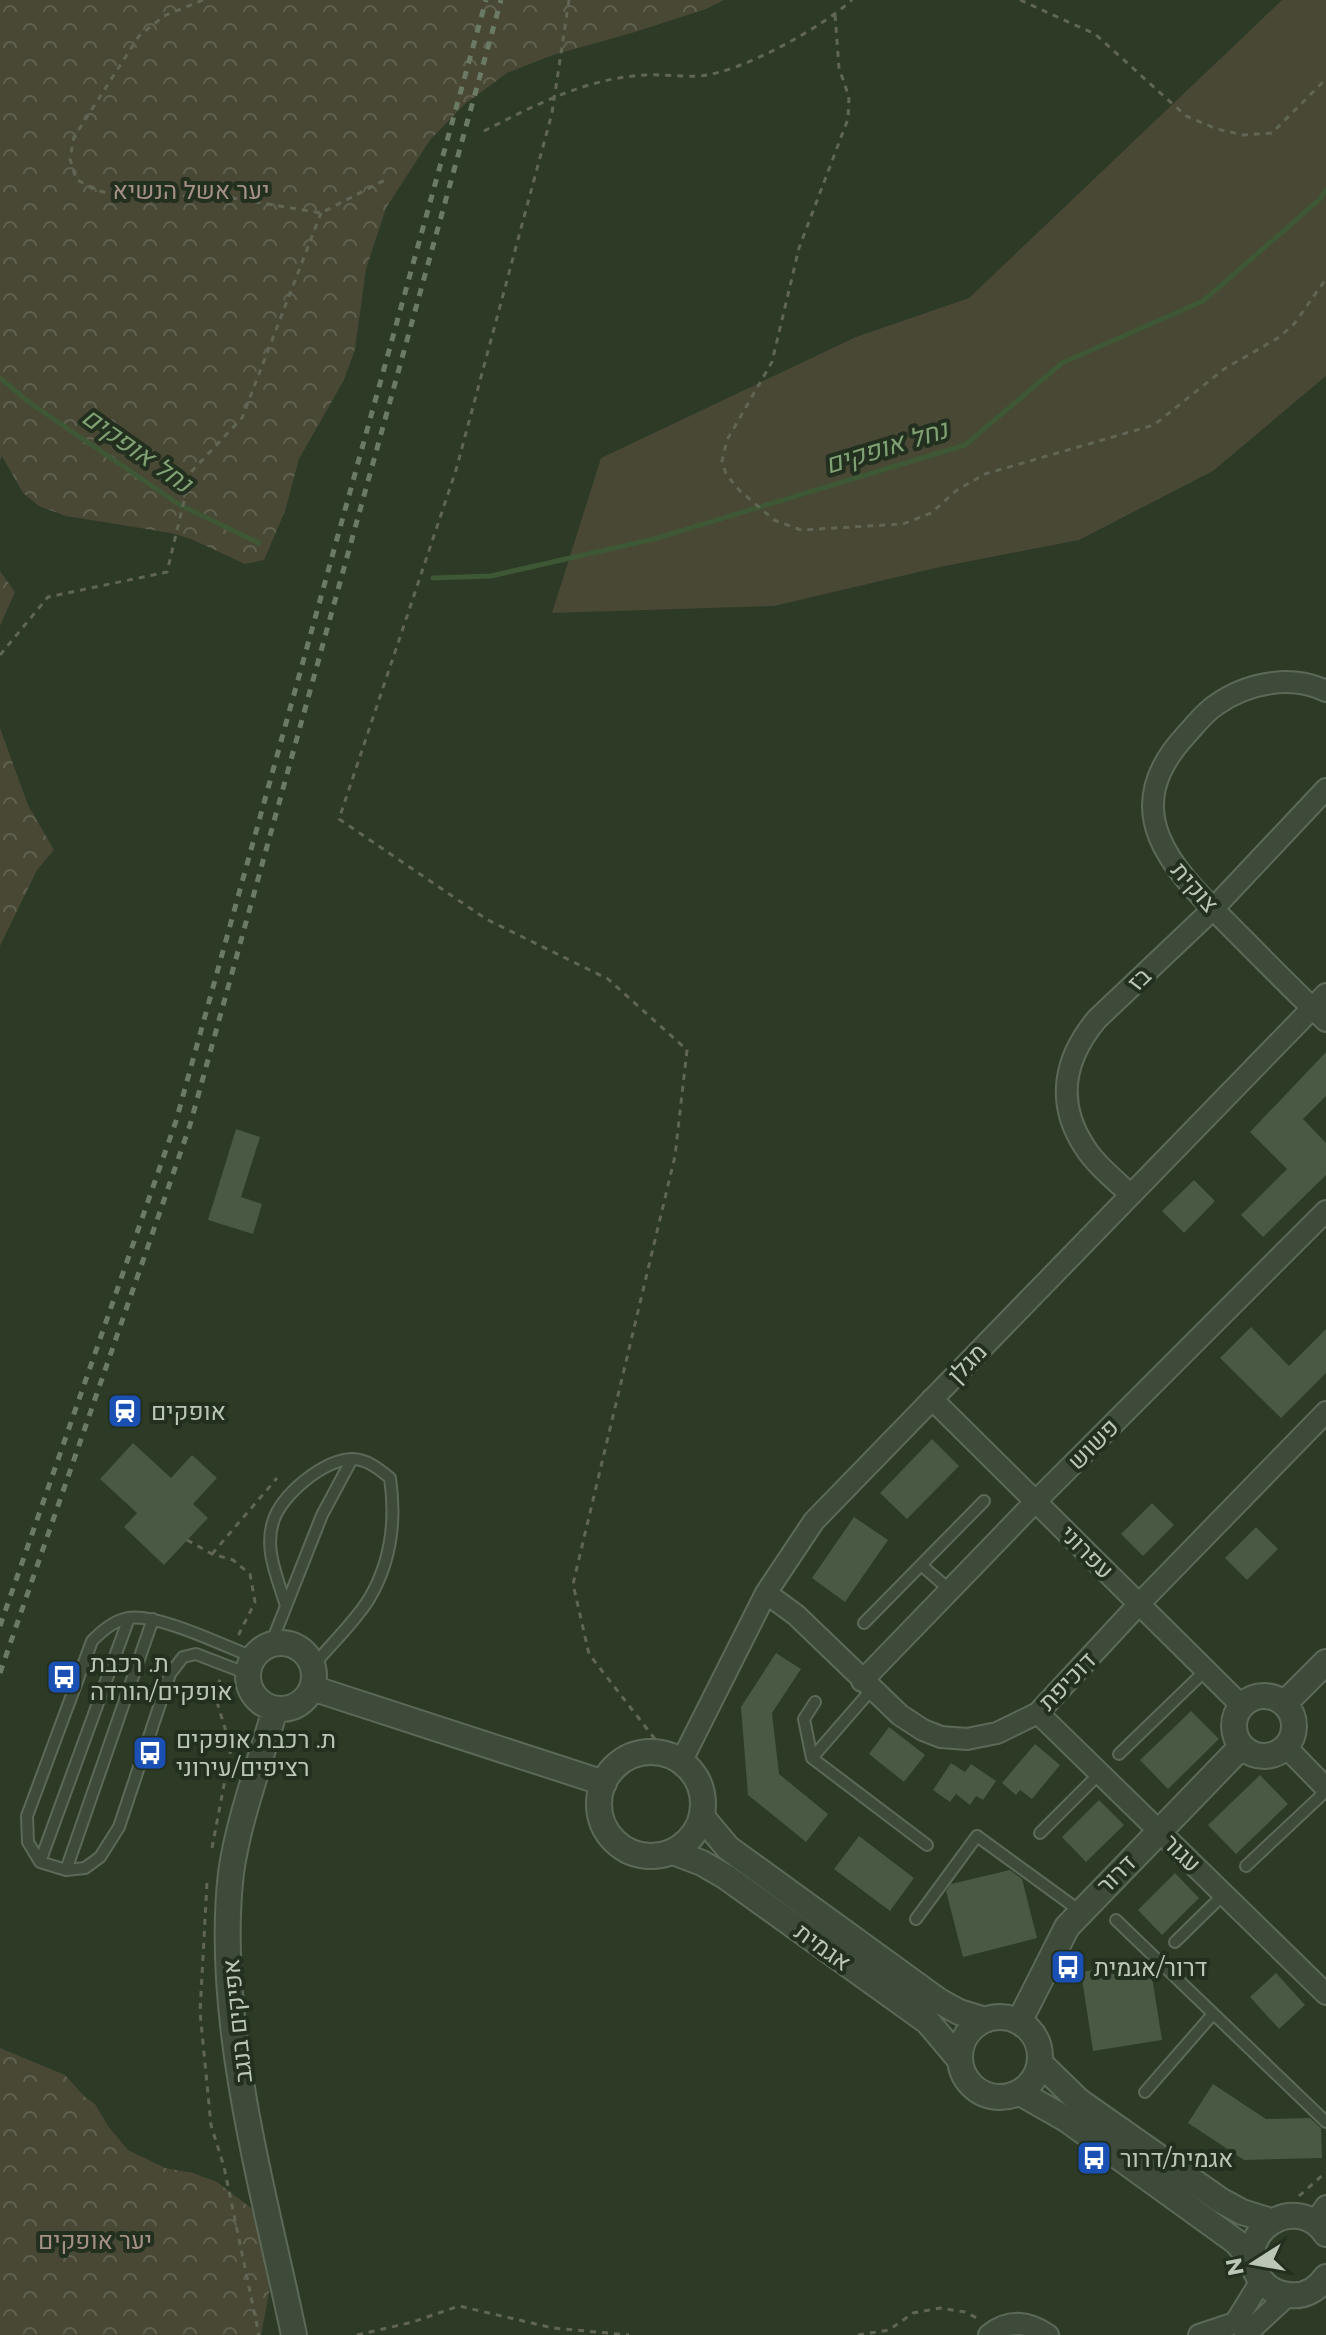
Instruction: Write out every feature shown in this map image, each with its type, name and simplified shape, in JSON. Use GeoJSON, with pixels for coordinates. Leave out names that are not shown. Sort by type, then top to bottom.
{"type":"FeatureCollection","features":[{"type":"Feature","properties":{"kind":"street","name":"צוקית"},"geometry":{"type":"LineString","coordinates":[[1321,1008],[1192,888],[1171,862],[1155,825],[1154,806],[1157,785],[1170,753],[1213,706],[1255,685],[1280,682],[1313,684],[1326,691]]}},
{"type":"Feature","properties":{"kind":"street","name":"בז"},"geometry":{"type":"LineString","coordinates":[[1131,1195],[1084,1146],[1072,1122],[1067,1098],[1071,1058],[1080,1039],[1097,1019],[1213,909],[1326,789]]}},
{"type":"Feature","properties":{"kind":"street","name":"מגלן"},"geometry":{"type":"LineString","coordinates":[[674,1758],[766,1593],[814,1521],[1131,1195],[1321,1008]]}},
{"type":"Feature","properties":{"kind":"street","name":"פשוש"},"geometry":{"type":"LineString","coordinates":[[867,1685],[950,1590],[1036,1501],[1326,1211]]}},
{"type":"Feature","properties":{"kind":"street","name":"עפרוני"},"geometry":{"type":"LineString","coordinates":[[932,1399],[1241,1705]]}},
{"type":"Feature","properties":{"kind":"street","name":"דוכיפת"},"geometry":{"type":"LineString","coordinates":[[766,1593],[796,1615],[900,1715],[923,1730],[941,1737],[967,1739],[997,1733],[1038,1713],[1326,1412]]}},
{"type":"Feature","properties":{"kind":"street"},"geometry":{"type":"LineString","coordinates":[[283,1642],[294,1645],[308,1655],[312,1677],[298,1704],[275,1709],[254,1696],[249,1685],[251,1656],[283,1642]]}},
{"type":"Feature","properties":{"kind":"street"},"geometry":{"type":"LineString","coordinates":[[1285,1703],[1326,1662]]}},
{"type":"Feature","properties":{"kind":"street"},"geometry":{"type":"LineString","coordinates":[[312,1677],[604,1783]]}},
{"type":"Feature","properties":{"kind":"street"},"geometry":{"type":"LineString","coordinates":[[1267,1695],[1285,1703],[1294,1725],[1286,1747],[1269,1756],[1259,1756],[1241,1747],[1236,1739],[1233,1721],[1241,1705],[1249,1699],[1267,1695]]}},
{"type":"Feature","properties":{"kind":"street","name":"אפיקים בנגב"},"geometry":{"type":"LineString","coordinates":[[275,1709],[231,1872],[229,1935],[239,2073],[294,2335]]}},
{"type":"Feature","properties":{"kind":"street","name":"עגור"},"geometry":{"type":"LineString","coordinates":[[1038,1713],[1326,1994]]}},
{"type":"Feature","properties":{"kind":"street","name":"דרור"},"geometry":{"type":"LineString","coordinates":[[1019,2022],[1067,1927],[1241,1747]]}},
{"type":"Feature","properties":{"kind":"street"},"geometry":{"type":"LineString","coordinates":[[1286,1747],[1326,1789]]}},
{"type":"Feature","properties":{"kind":"street"},"geometry":{"type":"LineString","coordinates":[[653,1752],[674,1758],[692,1773],[700,1786],[702,1817],[691,1838],[673,1852],[660,1856],[633,1853],[618,1845],[607,1832],[600,1816],[599,1799],[604,1783],[623,1760],[653,1752]]}},
{"type":"Feature","properties":{"kind":"street","name":"אגמית"},"geometry":{"type":"LineString","coordinates":[[702,1817],[728,1848],[762,1875],[939,2001],[959,2012],[985,2020]]}},
{"type":"Feature","properties":{"kind":"street","name":"אגמית"},"geometry":{"type":"LineString","coordinates":[[673,1852],[702,1863],[726,1877],[928,2022],[960,2060]]}},
{"type":"Feature","properties":{"kind":"street"},"geometry":{"type":"LineString","coordinates":[[1002,2017],[1019,2022],[1036,2039],[1040,2063],[1029,2085],[1020,2093],[998,2098],[977,2090],[963,2071],[960,2060],[969,2032],[985,2020],[1002,2017]]}},
{"type":"Feature","properties":{"kind":"street"},"geometry":{"type":"LineString","coordinates":[[1040,2063],[1079,2101],[1220,2200],[1242,2212],[1271,2221]]}},
{"type":"Feature","properties":{"kind":"street"},"geometry":{"type":"LineString","coordinates":[[1020,2093],[1091,2137],[1235,2241],[1252,2259],[1261,2281],[1271,2290],[1312,2291]]}},
{"type":"Feature","properties":{"kind":"street"},"geometry":{"type":"LineString","coordinates":[[1252,2259],[1256,2237],[1271,2221],[1293,2215],[1322,2221]]}},
{"type":"Feature","properties":{"kind":"street"},"geometry":{"type":"LineString","coordinates":[[1199,2335],[1235,2323],[1261,2281]]}},
{"type":"Feature","properties":{"kind":"street"},"geometry":{"type":"LineString","coordinates":[[1245,2335],[1312,2291]]}},
{"type":"Feature","properties":{"kind":"street"},"geometry":{"type":"LineString","coordinates":[[992,2332],[1009,2324],[1023,2323],[1048,2335]]}},
{"type":"Feature","properties":{"kind":"lane"},"geometry":{"type":"LineString","coordinates":[[251,1656],[286,1606],[322,1515],[352,1459]]}},
{"type":"Feature","properties":{"kind":"lane"},"geometry":{"type":"LineString","coordinates":[[286,1606],[269,1550],[273,1520],[292,1492],[320,1469],[352,1459],[374,1465],[390,1478],[394,1507],[392,1531],[383,1566],[369,1598],[312,1677]]}},
{"type":"Feature","properties":{"kind":"lane"},"geometry":{"type":"LineString","coordinates":[[864,1623],[984,1501]]}},
{"type":"Feature","properties":{"kind":"lane"},"geometry":{"type":"LineString","coordinates":[[921,1565],[950,1590]]}},
{"type":"Feature","properties":{"kind":"lane"},"geometry":{"type":"LineString","coordinates":[[129,1618],[153,1619],[251,1656],[196,1654],[183,1657],[170,1674],[119,1827],[100,1857],[85,1868],[66,1870],[40,1862],[28,1842],[27,1816],[92,1641],[104,1628],[129,1618]]}},
{"type":"Feature","properties":{"kind":"lane"},"geometry":{"type":"LineString","coordinates":[[40,1862],[129,1618]]}},
{"type":"Feature","properties":{"kind":"lane"},"geometry":{"type":"LineString","coordinates":[[66,1870],[153,1619]]}},
{"type":"Feature","properties":{"kind":"lane"},"geometry":{"type":"LineString","coordinates":[[1119,1754],[1206,1670]]}},
{"type":"Feature","properties":{"kind":"lane"},"geometry":{"type":"LineString","coordinates":[[812,1758],[867,1685]]}},
{"type":"Feature","properties":{"kind":"lane"},"geometry":{"type":"LineString","coordinates":[[815,1702],[804,1719],[812,1758],[927,1845]]}},
{"type":"Feature","properties":{"kind":"lane"},"geometry":{"type":"LineString","coordinates":[[1040,1833],[1100,1773]]}},
{"type":"Feature","properties":{"kind":"lane"},"geometry":{"type":"LineString","coordinates":[[1246,1866],[1326,1789]]}},
{"type":"Feature","properties":{"kind":"lane"},"geometry":{"type":"LineString","coordinates":[[916,1919],[977,1836],[1080,1911]]}},
{"type":"Feature","properties":{"kind":"lane"},"geometry":{"type":"LineString","coordinates":[[1175,1942],[1224,1894]]}},
{"type":"Feature","properties":{"kind":"lane"},"geometry":{"type":"LineString","coordinates":[[1116,1920],[1326,2122]]}},
{"type":"Feature","properties":{"kind":"lane"},"geometry":{"type":"LineString","coordinates":[[1145,2092],[1213,2014]]}},
{"type":"Feature","properties":{"kind":"path"},"geometry":{"type":"LineString","coordinates":[[203,0],[164,16],[139,36],[74,137],[70,159],[76,179],[95,190],[116,195],[227,197],[321,213],[385,180]]}},
{"type":"Feature","properties":{"kind":"path"},"geometry":{"type":"LineString","coordinates":[[569,0],[555,95],[456,470],[339,819],[486,919],[608,979],[687,1050],[675,1156],[573,1584],[589,1654],[674,1758]]}},
{"type":"Feature","properties":{"kind":"path"},"geometry":{"type":"LineString","coordinates":[[484,131],[555,95],[632,76],[703,76],[763,56],[835,15],[852,0]]}},
{"type":"Feature","properties":{"kind":"path"},"geometry":{"type":"LineString","coordinates":[[1020,0],[1095,34],[1186,116],[1217,129],[1243,135],[1272,133],[1326,79]]}},
{"type":"Feature","properties":{"kind":"path"},"geometry":{"type":"LineString","coordinates":[[835,15],[839,68],[849,97],[848,119],[799,248],[772,362],[727,440],[722,461],[726,474],[739,490],[774,520],[801,530],[903,524],[931,513],[957,490],[985,474],[1154,425],[1224,369],[1278,338],[1294,324],[1326,279]]}},
{"type":"Feature","properties":{"kind":"path"},"geometry":{"type":"LineString","coordinates":[[0,655],[48,597],[167,572],[191,472],[242,418],[321,213]]}},
{"type":"Feature","properties":{"kind":"path"},"geometry":{"type":"LineString","coordinates":[[212,1554],[277,1478]]}},
{"type":"Feature","properties":{"kind":"path"},"geometry":{"type":"LineString","coordinates":[[187,1540],[212,1554],[233,1560],[250,1574],[255,1602],[251,1656]]}},
{"type":"Feature","properties":{"kind":"path"},"geometry":{"type":"LineString","coordinates":[[1300,2195],[1326,2172]]}},
{"type":"Feature","properties":{"kind":"path"},"geometry":{"type":"LineString","coordinates":[[357,2335],[413,2322],[459,2306],[553,2328],[629,2335]]}},
{"type":"Feature","properties":{"kind":"path"},"geometry":{"type":"LineString","coordinates":[[858,2335],[889,2330],[913,2313],[940,2308],[965,2312],[992,2332]]}},
{"type":"Feature","properties":{"kind":"green space","name":"יער אשל הנשיא"},"geometry":{"type":"Polygon","coordinates":[[[0,0],[724,0],[706,9],[553,55],[507,73],[465,104],[430,140],[386,208],[366,269],[355,349],[344,380],[299,459],[285,511],[264,560],[245,564],[171,533],[66,516],[39,506],[23,493],[2,456],[0,461],[0,0]]]}},
{"type":"Feature","properties":{"kind":"green space"},"geometry":{"type":"Polygon","coordinates":[[[1282,0],[1326,0],[1326,376],[1213,471],[1079,540],[940,567],[774,606],[552,613],[601,458],[856,337],[969,298],[1282,0]]]}},
{"type":"Feature","properties":{"kind":"green space"},"geometry":{"type":"Polygon","coordinates":[[[0,571],[15,592],[0,626],[0,571]]]}},
{"type":"Feature","properties":{"kind":"green space"},"geometry":{"type":"Polygon","coordinates":[[[0,728],[28,805],[54,850],[37,870],[0,946],[0,728]]]}},
{"type":"Feature","properties":{"kind":"green space","name":"יער אופקים"},"geometry":{"type":"Polygon","coordinates":[[[0,2048],[65,2075],[95,2104],[128,2150],[165,2168],[193,2173],[217,2182],[259,2214],[271,2283],[261,2335],[0,2335],[0,2048]]]}},
{"type":"Feature","properties":{"kind":"building"},"geometry":{"type":"Polygon","coordinates":[[[1326,1052],[1326,1096],[1303,1119],[1326,1143],[1326,1175],[1263,1237],[1241,1215],[1287,1169],[1250,1132],[1326,1052]]]}},
{"type":"Feature","properties":{"kind":"building"},"geometry":{"type":"Polygon","coordinates":[[[236,1129],[260,1137],[241,1197],[262,1204],[253,1234],[208,1220],[236,1129]]]}},
{"type":"Feature","properties":{"kind":"building"},"geometry":{"type":"Polygon","coordinates":[[[1194,1180],[1215,1201],[1184,1233],[1162,1211],[1194,1180]]]}},
{"type":"Feature","properties":{"kind":"building"},"geometry":{"type":"Polygon","coordinates":[[[1251,1327],[1289,1366],[1326,1329],[1326,1373],[1281,1418],[1220,1358],[1251,1327]]]}},
{"type":"Feature","properties":{"kind":"building"},"geometry":{"type":"Polygon","coordinates":[[[932,1439],[959,1466],[907,1519],[880,1493],[932,1439]]]}},
{"type":"Feature","properties":{"kind":"building"},"geometry":{"type":"Polygon","coordinates":[[[133,1443],[171,1478],[192,1455],[217,1478],[193,1504],[208,1518],[164,1565],[124,1527],[137,1513],[100,1479],[133,1443]]]}},
{"type":"Feature","properties":{"kind":"building"},"geometry":{"type":"Polygon","coordinates":[[[1152,1503],[1174,1525],[1143,1556],[1121,1534],[1152,1503]]]}},
{"type":"Feature","properties":{"kind":"building"},"geometry":{"type":"Polygon","coordinates":[[[854,1517],[888,1540],[845,1602],[812,1578],[854,1517]]]}},
{"type":"Feature","properties":{"kind":"building"},"geometry":{"type":"Polygon","coordinates":[[[1256,1527],[1278,1549],[1247,1580],[1225,1558],[1256,1527]]]}},
{"type":"Feature","properties":{"kind":"building"},"geometry":{"type":"Polygon","coordinates":[[[776,1653],[801,1669],[772,1713],[779,1774],[828,1814],[806,1842],[748,1795],[741,1707],[776,1653]]]}},
{"type":"Feature","properties":{"kind":"building"},"geometry":{"type":"Polygon","coordinates":[[[1191,1711],[1219,1739],[1168,1789],[1140,1760],[1191,1711]]]}},
{"type":"Feature","properties":{"kind":"building"},"geometry":{"type":"Polygon","coordinates":[[[889,1727],[925,1755],[904,1782],[869,1754],[889,1727]]]}},
{"type":"Feature","properties":{"kind":"building"},"geometry":{"type":"Polygon","coordinates":[[[1035,1744],[1060,1765],[1032,1799],[1020,1790],[1016,1795],[1002,1783],[1035,1744]]]}},
{"type":"Feature","properties":{"kind":"building"},"geometry":{"type":"Polygon","coordinates":[[[951,1763],[965,1772],[971,1764],[996,1781],[983,1800],[976,1796],[970,1805],[956,1794],[950,1802],[933,1790],[951,1763]]]}},
{"type":"Feature","properties":{"kind":"building"},"geometry":{"type":"Polygon","coordinates":[[[1260,1775],[1288,1804],[1236,1854],[1208,1825],[1260,1775]]]}},
{"type":"Feature","properties":{"kind":"building"},"geometry":{"type":"Polygon","coordinates":[[[1099,1800],[1124,1825],[1086,1862],[1062,1837],[1099,1800]]]}},
{"type":"Feature","properties":{"kind":"building"},"geometry":{"type":"Polygon","coordinates":[[[859,1836],[914,1878],[890,1911],[834,1869],[859,1836]]]}},
{"type":"Feature","properties":{"kind":"building"},"geometry":{"type":"Polygon","coordinates":[[[1010,1870],[1022,1879],[1037,1938],[963,1957],[946,1891],[951,1884],[1010,1870]]]}},
{"type":"Feature","properties":{"kind":"building"},"geometry":{"type":"Polygon","coordinates":[[[1175,1873],[1199,1898],[1162,1935],[1138,1910],[1175,1873]]]}},
{"type":"Feature","properties":{"kind":"building"},"geometry":{"type":"Polygon","coordinates":[[[1148,1962],[1162,2040],[1093,2051],[1081,1972],[1148,1962]]]}},
{"type":"Feature","properties":{"kind":"building"},"geometry":{"type":"Polygon","coordinates":[[[1276,1973],[1305,2005],[1279,2029],[1250,1997],[1276,1973]]]}},
{"type":"Feature","properties":{"kind":"building"},"geometry":{"type":"Polygon","coordinates":[[[1213,2084],[1266,2119],[1310,2118],[1321,2128],[1322,2158],[1244,2160],[1188,2123],[1213,2084]]]}},
{"type":"Feature","properties":{"kind":"waterway","name":"נחל אופקים"},"geometry":{"type":"LineString","coordinates":[[433,578],[491,576],[654,539],[965,445],[1062,363],[1203,301],[1320,199],[1326,190]]}},
{"type":"Feature","properties":{"kind":"waterway","name":"נחל אופקים"},"geometry":{"type":"LineString","coordinates":[[0,378],[30,403],[180,505],[259,543]]}},
{"type":"Feature","properties":{"kind":"railway"},"geometry":{"type":"LineString","coordinates":[[0,1626],[176,1121],[486,0]]}},
{"type":"Feature","properties":{"kind":"railway"},"geometry":{"type":"LineString","coordinates":[[0,1673],[190,1125],[501,0]]}},
{"type":"Feature","properties":{"kind":"place","name":"אופקים"},"geometry":{"type":"Point","coordinates":[125,1411]}},
{"type":"Feature","properties":{"kind":"place","name":"ת. רכבת אופקים/הורדה"},"geometry":{"type":"Point","coordinates":[64,1677]}},
{"type":"Feature","properties":{"kind":"place","name":"ת. רכבת אופקים רציפים/עירוני"},"geometry":{"type":"Point","coordinates":[150,1753]}},
{"type":"Feature","properties":{"kind":"place","name":"דרור/אגמית"},"geometry":{"type":"Point","coordinates":[1068,1967]}},
{"type":"Feature","properties":{"kind":"place","name":"אגמית/דרור"},"geometry":{"type":"Point","coordinates":[1094,2158]}}]}
